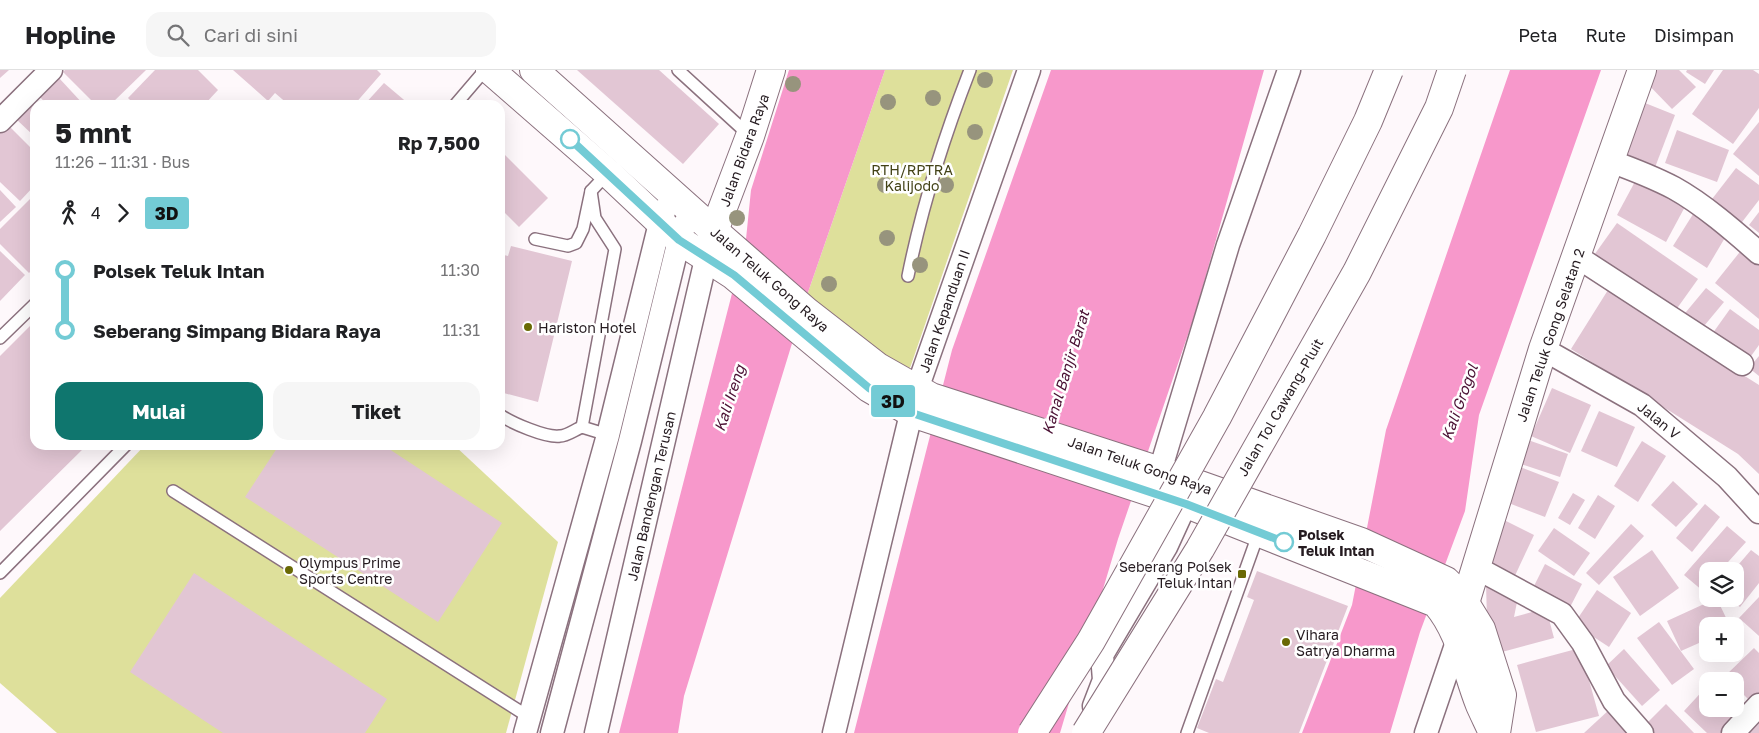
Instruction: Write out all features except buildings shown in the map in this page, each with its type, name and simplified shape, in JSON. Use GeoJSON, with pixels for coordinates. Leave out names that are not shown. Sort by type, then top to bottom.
{"type":"FeatureCollection","features":[{"type":"Feature","properties":{"kind":"main road","name":"Jalan Teluk Gong Raya"},"geometry":{"type":"LineString","coordinates":[[490,70],[599,182],[706,258],[737,264]]}},
{"type":"Feature","properties":{"kind":"main road","name":"Jalan Teluk Gong Raya"},"geometry":{"type":"LineString","coordinates":[[534,70],[714,231],[737,264],[804,321],[869,388],[1149,475],[1200,497],[1259,532],[1354,570],[1441,592],[1457,592],[1481,630],[1502,695],[1495,733]]}},
{"type":"Feature","properties":{"kind":"main road","name":"Jalan Bidara Raya"},"geometry":{"type":"LineString","coordinates":[[706,258],[772,70]]}},
{"type":"Feature","properties":{"kind":"main road"},"geometry":{"type":"LineString","coordinates":[[1032,733],[1091,641],[1218,418],[1368,121],[1390,70]]}},
{"type":"Feature","properties":{"kind":"main road","name":"Jalan Tol Cawang–Pluit"},"geometry":{"type":"LineString","coordinates":[[1085,733],[1144,642],[1200,549],[1357,272],[1439,108],[1452,70]]}},
{"type":"Feature","properties":{"kind":"main road","name":"Jalan Teluk Gong Selatan 2"},"geometry":{"type":"LineString","coordinates":[[1459,643],[1460,624],[1475,567],[1543,349],[1642,70]]}},
{"type":"Feature","properties":{"kind":"main road","name":"Jalan Teluk Gong Raya"},"geometry":{"type":"LineString","coordinates":[[1200,497],[1361,542],[1441,592],[1445,614],[1459,643],[1480,706],[1495,733]]}},
{"type":"Feature","properties":{"kind":"street"},"geometry":{"type":"LineString","coordinates":[[0,120],[51,70]]}},
{"type":"Feature","properties":{"kind":"street","name":"Jalan Kepanduan II"},"geometry":{"type":"LineString","coordinates":[[834,733],[922,404],[1029,70]]}},
{"type":"Feature","properties":{"kind":"street"},"geometry":{"type":"LineString","coordinates":[[1149,475],[1290,70]]}},
{"type":"Feature","properties":{"kind":"street"},"geometry":{"type":"LineString","coordinates":[[1610,161],[1644,173],[1676,189],[1759,253]]}},
{"type":"Feature","properties":{"kind":"street"},"geometry":{"type":"LineString","coordinates":[[670,231],[630,440],[553,729],[527,725],[608,435],[670,231],[681,200]]}},
{"type":"Feature","properties":{"kind":"street"},"geometry":{"type":"LineString","coordinates":[[1576,256],[1742,364]]}},
{"type":"Feature","properties":{"kind":"street","name":"Jalan Bandengan Terusan"},"geometry":{"type":"LineString","coordinates":[[596,733],[706,258]]}},
{"type":"Feature","properties":{"kind":"street","name":"Jalan V"},"geometry":{"type":"LineString","coordinates":[[1543,349],[1642,404],[1727,477],[1759,512]]}},
{"type":"Feature","properties":{"kind":"street"},"geometry":{"type":"LineString","coordinates":[[608,435],[630,440]]}},
{"type":"Feature","properties":{"kind":"street"},"geometry":{"type":"LineString","coordinates":[[1085,733],[1104,680],[1122,663],[1184,553],[1200,497]]}},
{"type":"Feature","properties":{"kind":"street"},"geometry":{"type":"LineString","coordinates":[[1475,567],[1562,614],[1583,643],[1614,701],[1642,733]]}},
{"type":"Feature","properties":{"kind":"street"},"geometry":{"type":"LineString","coordinates":[[556,623],[580,628]]}},
{"type":"Feature","properties":{"kind":"street"},"geometry":{"type":"LineString","coordinates":[[1426,733],[1459,643]]}},
{"type":"Feature","properties":{"kind":"street"},"geometry":{"type":"LineString","coordinates":[[1734,733],[1759,705]]}},
{"type":"Feature","properties":{"kind":"lane"},"geometry":{"type":"LineString","coordinates":[[459,100],[485,70]]}},
{"type":"Feature","properties":{"kind":"lane"},"geometry":{"type":"LineString","coordinates":[[678,70],[750,136]]}},
{"type":"Feature","properties":{"kind":"lane"},"geometry":{"type":"LineString","coordinates":[[908,276],[917,234],[950,123],[970,70]]}},
{"type":"Feature","properties":{"kind":"lane"},"geometry":{"type":"LineString","coordinates":[[535,239],[568,246],[576,242],[583,229],[599,182]]}},
{"type":"Feature","properties":{"kind":"lane"},"geometry":{"type":"LineString","coordinates":[[582,426],[615,249],[596,218],[599,182]]}},
{"type":"Feature","properties":{"kind":"lane"},"geometry":{"type":"LineString","coordinates":[[0,338],[30,309]]}},
{"type":"Feature","properties":{"kind":"lane"},"geometry":{"type":"LineString","coordinates":[[505,419],[537,432],[561,437],[582,426],[608,435]]}},
{"type":"Feature","properties":{"kind":"lane"},"geometry":{"type":"LineString","coordinates":[[0,573],[121,450]]}},
{"type":"Feature","properties":{"kind":"lane"},"geometry":{"type":"LineString","coordinates":[[173,491],[527,725]]}},
{"type":"Feature","properties":{"kind":"lane"},"geometry":{"type":"LineString","coordinates":[[1187,733],[1259,532]]}},
{"type":"Feature","properties":{"kind":"green space","name":"RTH/RPTRA Kalijodo"},"geometry":{"type":"Polygon","coordinates":[[[885,70],[1013,70],[910,368],[886,357],[850,327],[805,301],[885,70]]]}},
{"type":"Feature","properties":{"kind":"green space","name":"Olympus Prime Sports Centre"},"geometry":{"type":"Polygon","coordinates":[[[140,450],[459,450],[558,542],[506,733],[57,733],[0,683],[0,598],[140,450]]]}},
{"type":"Feature","properties":{"kind":"water","name":"Kali Ireng"},"geometry":{"type":"Polygon","coordinates":[[[789,70],[885,70],[805,301],[684,696],[678,733],[619,733],[746,239],[751,190],[789,70]]]}},
{"type":"Feature","properties":{"kind":"water","name":"Kanal Banjir Barat"},"geometry":{"type":"Polygon","coordinates":[[[1051,70],[1264,70],[1195,314],[1118,539],[1060,733],[854,733],[952,350],[1051,70]]]}},
{"type":"Feature","properties":{"kind":"water","name":"Kali Grogol"},"geometry":{"type":"Polygon","coordinates":[[[1510,70],[1601,70],[1479,415],[1465,511],[1420,632],[1390,733],[1302,733],[1352,605],[1386,430],[1510,70]]]}},
{"type":"Feature","properties":{"kind":"bus line","name":"3D"},"geometry":{"type":"LineString","coordinates":[[570,139],[679,240],[734,275],[869,388],[912,413],[1186,504],[1284,542]]}},
{"type":"Feature","properties":{"kind":"place","name":"Hariston Hotel"},"geometry":{"type":"Point","coordinates":[528,327]}},
{"type":"Feature","properties":{"kind":"place","name":"Polsek Teluk Intan"},"geometry":{"type":"Point","coordinates":[1284,542]}},
{"type":"Feature","properties":{"kind":"place","name":"Olympus Prime Sports Centre"},"geometry":{"type":"Point","coordinates":[289,570]}},
{"type":"Feature","properties":{"kind":"place","name":"Seberang Polsek Teluk Intan"},"geometry":{"type":"Point","coordinates":[1242,574]}},
{"type":"Feature","properties":{"kind":"place","name":"Vihara Satrya Dharma"},"geometry":{"type":"Point","coordinates":[1286,642]}}]}
